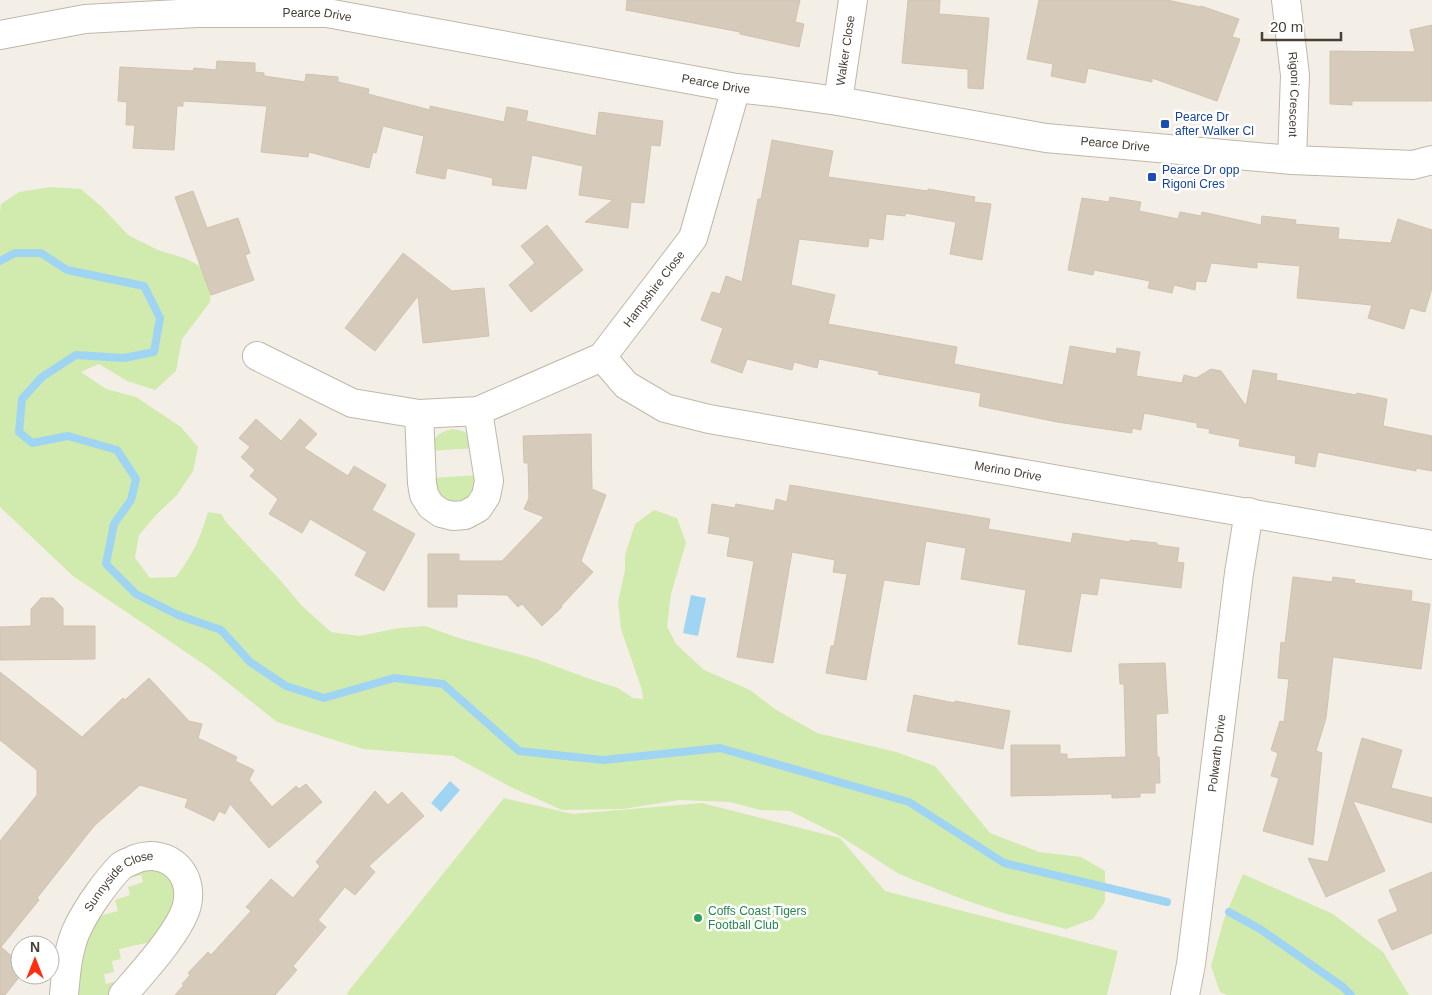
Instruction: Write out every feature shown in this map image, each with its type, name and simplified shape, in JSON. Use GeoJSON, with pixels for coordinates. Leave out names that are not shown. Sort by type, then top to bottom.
{"type":"FeatureCollection","features":[{"type":"Feature","properties":{"kind":"street","name":"Walker Close"},"geometry":{"type":"LineString","coordinates":[[838,101],[852,0]]}},
{"type":"Feature","properties":{"kind":"street","name":"Rigoni Crescent"},"geometry":{"type":"LineString","coordinates":[[1286,0],[1295,75],[1292,160]]}},
{"type":"Feature","properties":{"kind":"street","name":"Pearce Drive"},"geometry":{"type":"LineString","coordinates":[[0,35],[85,19],[197,13],[327,13],[736,88],[838,101],[1046,138],[1292,160],[1413,165],[1432,160]]}},
{"type":"Feature","properties":{"kind":"street","name":"Hampshire Close"},"geometry":{"type":"LineString","coordinates":[[257,356],[352,403],[419,414],[478,411],[602,357],[693,238],[736,88]]}},
{"type":"Feature","properties":{"kind":"street","name":"Merino Drive"},"geometry":{"type":"LineString","coordinates":[[602,357],[626,384],[666,408],[710,419],[1432,545]]}},
{"type":"Feature","properties":{"kind":"street"},"geometry":{"type":"LineString","coordinates":[[419,414],[424,495],[431,506],[441,513],[453,516],[465,515],[478,508],[486,496],[489,482],[478,411]]}},
{"type":"Feature","properties":{"kind":"street","name":"Polwarth Drive"},"geometry":{"type":"LineString","coordinates":[[1185,995],[1191,964],[1238,573],[1249,512]]}},
{"type":"Feature","properties":{"kind":"street","name":"Sunnyside Close"},"geometry":{"type":"LineString","coordinates":[[64,995],[70,950],[78,925],[104,885],[123,865],[141,856],[167,859],[178,868],[185,878],[188,891],[187,905],[181,920],[172,933],[124,995]]}},
{"type":"Feature","properties":{"kind":"green space"},"geometry":{"type":"Polygon","coordinates":[[[50,187],[81,189],[102,207],[128,235],[158,250],[187,259],[212,273],[210,302],[182,339],[176,371],[155,390],[127,381],[99,364],[81,372],[106,389],[136,397],[181,427],[198,447],[193,471],[177,495],[139,535],[135,558],[150,578],[176,577],[195,546],[208,512],[221,514],[302,606],[331,632],[359,636],[399,628],[425,626],[459,638],[536,659],[618,688],[633,698],[643,699],[642,690],[621,629],[618,602],[625,570],[625,555],[635,524],[654,510],[677,518],[686,543],[671,594],[667,626],[676,644],[704,670],[750,690],[775,709],[817,733],[896,752],[935,766],[990,833],[1039,852],[1081,857],[1105,871],[1105,901],[1093,919],[1066,929],[1007,914],[962,899],[899,874],[840,836],[790,811],[760,810],[730,802],[679,800],[623,809],[562,810],[511,787],[453,756],[363,749],[277,722],[208,667],[73,576],[0,507],[1,204],[19,192],[50,187]]]}},
{"type":"Feature","properties":{"kind":"green space"},"geometry":{"type":"Polygon","coordinates":[[[452,429],[468,434],[478,448],[429,451],[437,436],[452,429]]]}},
{"type":"Feature","properties":{"kind":"green space"},"geometry":{"type":"Polygon","coordinates":[[[479,475],[478,486],[474,493],[463,501],[450,502],[443,499],[438,496],[431,483],[431,478],[479,475]]]}},
{"type":"Feature","properties":{"kind":"green space","name":"Coffs Coast Tigers Football Club"},"geometry":{"type":"Polygon","coordinates":[[[504,798],[573,814],[702,803],[840,838],[885,891],[1118,951],[1107,995],[348,995],[347,993],[504,798]]]}},
{"type":"Feature","properties":{"kind":"green space"},"geometry":{"type":"Polygon","coordinates":[[[153,866],[177,882],[175,912],[155,941],[119,949],[121,959],[112,961],[114,972],[104,974],[106,984],[125,979],[112,995],[71,995],[92,918],[118,911],[115,900],[130,895],[128,887],[143,882],[141,875],[120,881],[128,874],[153,866]]]}},
{"type":"Feature","properties":{"kind":"green space"},"geometry":{"type":"Polygon","coordinates":[[[1243,874],[1333,914],[1383,952],[1409,995],[1227,995],[1220,992],[1211,966],[1224,919],[1243,874]]]}},
{"type":"Feature","properties":{"kind":"water"},"geometry":{"type":"Polygon","coordinates":[[[691,595],[706,598],[698,636],[683,633],[691,595]]]}},
{"type":"Feature","properties":{"kind":"water"},"geometry":{"type":"Polygon","coordinates":[[[450,781],[460,790],[441,812],[431,803],[450,781]]]}},
{"type":"Feature","properties":{"kind":"building"},"geometry":{"type":"Polygon","coordinates":[[[627,0],[800,0],[795,22],[804,24],[799,47],[740,34],[740,32],[626,10],[627,0]]]}},
{"type":"Feature","properties":{"kind":"building"},"geometry":{"type":"Polygon","coordinates":[[[908,0],[940,0],[939,14],[989,18],[983,89],[968,88],[968,69],[902,63],[908,0]]]}},
{"type":"Feature","properties":{"kind":"building"},"geometry":{"type":"Polygon","coordinates":[[[1039,0],[1167,0],[1201,6],[1239,19],[1232,37],[1240,39],[1217,101],[1152,78],[1152,82],[1088,68],[1085,83],[1051,76],[1053,64],[1027,59],[1039,0]]]}},
{"type":"Feature","properties":{"kind":"building"},"geometry":{"type":"Polygon","coordinates":[[[1432,25],[1432,101],[1352,101],[1352,105],[1330,104],[1330,51],[1415,52],[1410,30],[1432,25]]]}},
{"type":"Feature","properties":{"kind":"building"},"geometry":{"type":"Polygon","coordinates":[[[217,61],[255,63],[255,72],[264,73],[264,76],[305,82],[306,74],[338,77],[338,82],[369,89],[368,94],[430,110],[430,106],[504,122],[507,107],[528,111],[526,121],[596,136],[599,112],[663,121],[660,146],[651,145],[644,203],[631,202],[628,228],[585,222],[613,200],[579,195],[583,166],[532,155],[526,189],[492,185],[493,178],[447,168],[445,179],[416,173],[424,136],[383,126],[376,153],[373,152],[369,168],[309,152],[308,157],[261,152],[267,106],[183,101],[183,106],[177,106],[174,150],[133,148],[135,125],[126,125],[127,102],[118,101],[120,67],[193,71],[194,68],[216,70],[217,61]]]}},
{"type":"Feature","properties":{"kind":"building"},"geometry":{"type":"Polygon","coordinates":[[[772,140],[833,151],[828,177],[928,191],[928,189],[975,197],[974,202],[991,204],[982,260],[950,254],[956,222],[905,213],[905,216],[886,214],[883,240],[869,238],[868,247],[799,239],[791,285],[835,295],[828,324],[957,347],[954,364],[1063,385],[1070,346],[1116,354],[1117,348],[1140,352],[1136,376],[1182,383],[1184,375],[1196,378],[1211,369],[1221,371],[1246,406],[1253,370],[1277,374],[1276,380],[1387,399],[1383,426],[1432,436],[1432,471],[1416,468],[1416,471],[1318,452],[1315,467],[1295,463],[1296,456],[1239,446],[1240,439],[1209,433],[1210,429],[1197,427],[1197,423],[1144,413],[1141,430],[1132,428],[1132,433],[1057,422],[979,406],[981,393],[878,374],[879,371],[819,359],[817,368],[794,362],[792,370],[747,359],[742,373],[711,362],[723,328],[701,320],[712,292],[720,294],[726,276],[742,282],[758,199],[761,199],[772,140]]]}},
{"type":"Feature","properties":{"kind":"building"},"geometry":{"type":"Polygon","coordinates":[[[193,191],[207,228],[238,218],[250,253],[245,255],[254,280],[211,295],[175,197],[193,191]]]}},
{"type":"Feature","properties":{"kind":"building"},"geometry":{"type":"Polygon","coordinates":[[[1110,197],[1141,202],[1139,211],[1178,219],[1180,212],[1201,216],[1202,212],[1261,225],[1262,216],[1296,220],[1295,224],[1339,228],[1338,239],[1391,243],[1398,219],[1432,230],[1432,288],[1425,312],[1410,308],[1404,329],[1368,318],[1372,305],[1297,298],[1300,266],[1257,262],[1257,268],[1211,263],[1206,282],[1196,281],[1195,290],[1174,285],[1172,293],[1148,288],[1150,281],[1094,270],[1093,275],[1068,270],[1082,198],[1109,202],[1110,197]]]}},
{"type":"Feature","properties":{"kind":"building"},"geometry":{"type":"Polygon","coordinates":[[[547,225],[583,270],[531,312],[509,285],[535,263],[521,246],[547,225]]]}},
{"type":"Feature","properties":{"kind":"building"},"geometry":{"type":"Polygon","coordinates":[[[403,253],[452,291],[484,288],[489,336],[423,343],[418,296],[375,351],[345,328],[403,253]]]}},
{"type":"Feature","properties":{"kind":"building"},"geometry":{"type":"Polygon","coordinates":[[[256,419],[281,441],[300,419],[317,434],[304,448],[348,476],[354,466],[386,485],[372,510],[415,534],[384,591],[355,575],[367,552],[310,519],[302,533],[269,514],[278,499],[250,476],[255,470],[241,457],[250,447],[239,438],[256,419]]]}},
{"type":"Feature","properties":{"kind":"building"},"geometry":{"type":"Polygon","coordinates":[[[591,434],[592,489],[606,495],[581,561],[593,572],[562,607],[542,626],[522,604],[518,607],[507,595],[457,594],[457,607],[428,607],[428,554],[459,554],[459,561],[502,561],[544,517],[524,509],[529,498],[528,463],[524,463],[523,436],[591,434]]]}},
{"type":"Feature","properties":{"kind":"building"},"geometry":{"type":"Polygon","coordinates":[[[790,485],[990,519],[988,529],[1071,543],[1073,533],[1130,542],[1130,540],[1157,543],[1157,545],[1179,548],[1177,562],[1184,563],[1181,588],[1100,578],[1097,595],[1081,593],[1071,652],[1018,644],[1026,590],[961,579],[966,548],[926,541],[919,585],[884,580],[866,680],[826,673],[831,646],[834,646],[847,574],[833,572],[835,560],[792,552],[773,663],[737,657],[754,561],[727,556],[730,537],[708,533],[712,504],[735,508],[736,504],[774,511],[776,499],[787,502],[790,485]]]}},
{"type":"Feature","properties":{"kind":"building"},"geometry":{"type":"Polygon","coordinates":[[[1293,577],[1332,582],[1333,577],[1355,580],[1354,583],[1412,591],[1411,601],[1430,604],[1421,669],[1333,657],[1326,718],[1316,751],[1322,753],[1313,845],[1263,831],[1279,778],[1271,776],[1278,753],[1271,750],[1280,721],[1284,722],[1289,679],[1278,678],[1281,642],[1285,643],[1293,577]]]}},
{"type":"Feature","properties":{"kind":"building"},"geometry":{"type":"Polygon","coordinates":[[[41,598],[53,598],[63,608],[63,626],[95,626],[95,659],[0,660],[0,627],[31,626],[31,609],[41,598]]]}},
{"type":"Feature","properties":{"kind":"building"},"geometry":{"type":"Polygon","coordinates":[[[1165,663],[1168,713],[1156,714],[1160,783],[1155,783],[1155,793],[1140,793],[1140,797],[1112,798],[1112,794],[1011,796],[1011,745],[1060,745],[1060,754],[1067,754],[1067,759],[1126,757],[1124,684],[1120,684],[1119,664],[1165,663]]]}},
{"type":"Feature","properties":{"kind":"building"},"geometry":{"type":"Polygon","coordinates":[[[0,672],[82,737],[123,698],[125,700],[149,678],[189,721],[202,724],[198,738],[237,757],[235,761],[254,770],[249,780],[272,807],[296,786],[299,789],[306,784],[322,802],[269,848],[230,804],[225,814],[219,811],[214,821],[185,807],[188,799],[140,785],[94,826],[1,947],[10,955],[10,985],[13,985],[5,995],[0,995],[0,841],[37,795],[37,770],[0,740],[0,672]]]}},
{"type":"Feature","properties":{"kind":"building"},"geometry":{"type":"Polygon","coordinates":[[[914,695],[1010,711],[1003,749],[907,731],[914,695]]]}},
{"type":"Feature","properties":{"kind":"building"},"geometry":{"type":"Polygon","coordinates":[[[1362,738],[1402,750],[1391,788],[1432,798],[1432,823],[1353,801],[1385,871],[1326,897],[1308,858],[1328,862],[1362,738]]]}},
{"type":"Feature","properties":{"kind":"building"},"geometry":{"type":"Polygon","coordinates":[[[375,791],[388,805],[402,792],[424,816],[369,866],[375,872],[355,895],[345,887],[318,920],[326,927],[293,966],[297,970],[275,995],[175,995],[190,975],[188,973],[208,952],[211,955],[251,911],[246,907],[271,879],[293,898],[320,866],[316,862],[375,791]]]}},
{"type":"Feature","properties":{"kind":"building"},"geometry":{"type":"Polygon","coordinates":[[[1432,872],[1432,933],[1392,950],[1378,920],[1398,911],[1389,890],[1432,872]]]}},
{"type":"Feature","properties":{"kind":"waterway"},"geometry":{"type":"LineString","coordinates":[[0,261],[15,253],[41,253],[67,270],[144,286],[160,318],[154,352],[124,358],[76,355],[42,377],[22,399],[19,432],[32,443],[68,436],[117,450],[136,479],[131,500],[114,524],[106,564],[136,594],[178,615],[221,630],[250,662],[286,686],[324,698],[394,678],[443,684],[519,751],[603,760],[720,748],[909,802],[1004,863],[1167,902]]}},
{"type":"Feature","properties":{"kind":"waterway"},"geometry":{"type":"LineString","coordinates":[[1229,912],[1260,929],[1343,987],[1351,995]]}},
{"type":"Feature","properties":{"kind":"place","name":"Pearce Dr after Walker Cl"},"geometry":{"type":"Point","coordinates":[1165,124]}},
{"type":"Feature","properties":{"kind":"place","name":"Pearce Dr opp Rigoni Cres"},"geometry":{"type":"Point","coordinates":[1152,177]}},
{"type":"Feature","properties":{"kind":"place","name":"Coffs Coast Tigers Football Club"},"geometry":{"type":"Point","coordinates":[698,918]}}]}
